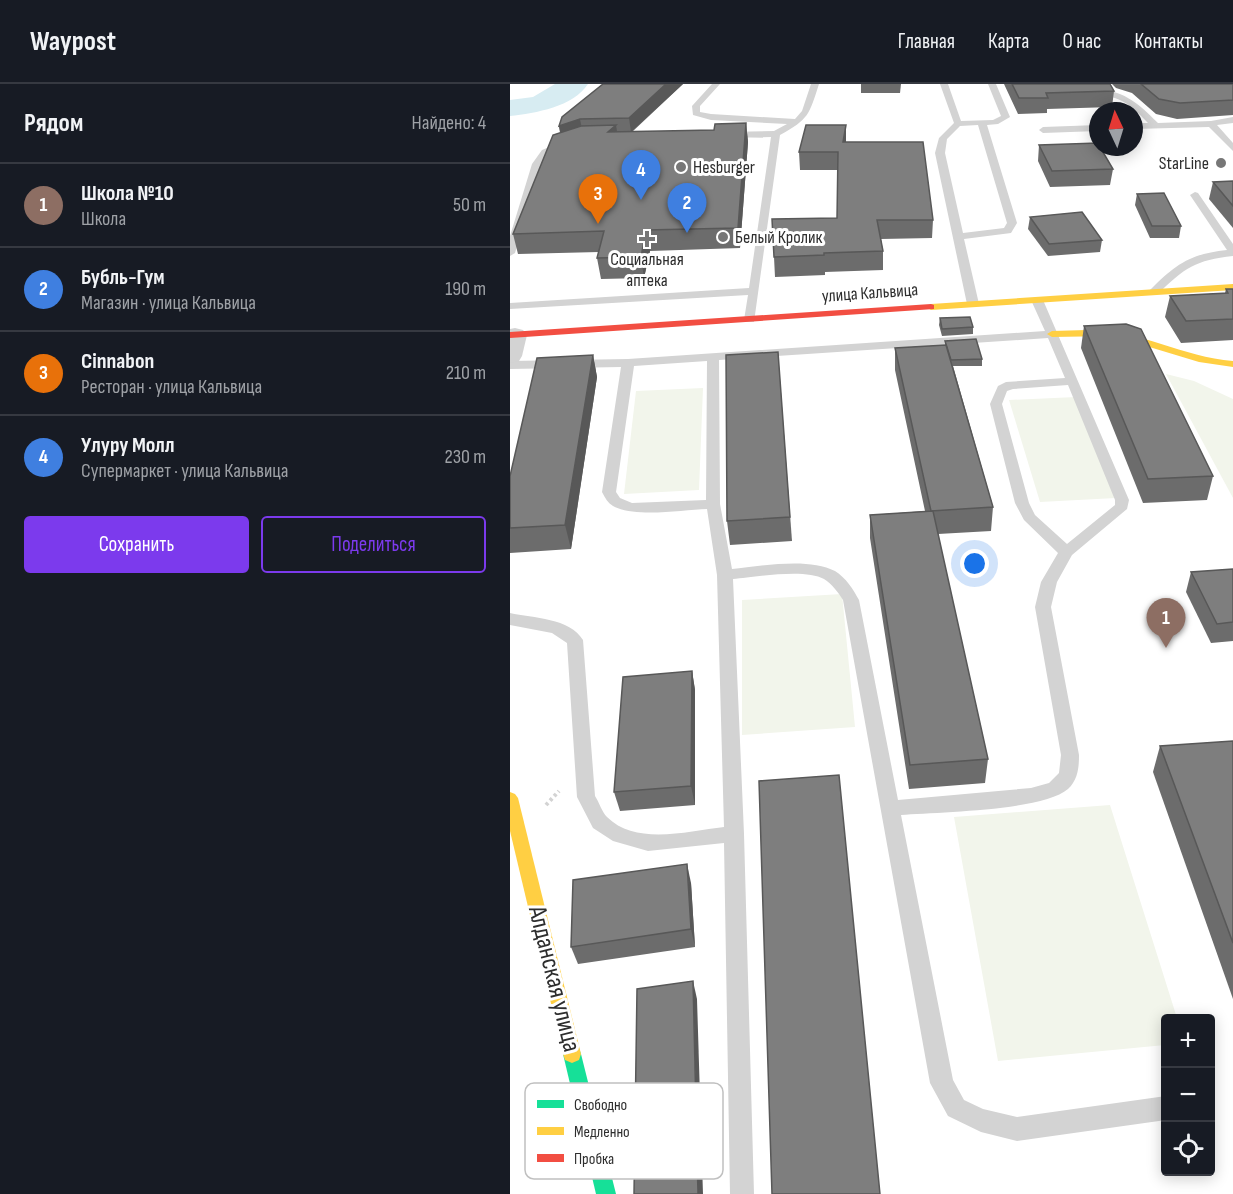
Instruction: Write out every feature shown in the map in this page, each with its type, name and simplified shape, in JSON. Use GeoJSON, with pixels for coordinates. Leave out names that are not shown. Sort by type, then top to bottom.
{"type":"FeatureCollection","features":[{"type":"Feature","properties":{"kind":"street","name":"улица Кальвица"},"geometry":{"type":"LineString","coordinates":[[512,342],[750,320],[1233,287]]}},
{"type":"Feature","properties":{"kind":"street"},"geometry":{"type":"LineString","coordinates":[[1052,334],[1122,335],[1194,362],[1215,365],[1233,364]]}},
{"type":"Feature","properties":{"kind":"street","name":"Алданская улица"},"geometry":{"type":"LineString","coordinates":[[510,798],[579,1083]]}},
{"type":"Feature","properties":{"kind":"street","name":"Алданская улица"},"geometry":{"type":"LineString","coordinates":[[602,1179],[606,1194]]}},
{"type":"Feature","properties":{"kind":"lane"},"geometry":{"type":"LineString","coordinates":[[716,84],[696,106],[696,113],[711,117],[797,122]]}},
{"type":"Feature","properties":{"kind":"lane"},"geometry":{"type":"LineString","coordinates":[[717,135],[776,134],[797,122],[806,112],[815,84]]}},
{"type":"Feature","properties":{"kind":"lane"},"geometry":{"type":"LineString","coordinates":[[944,84],[958,124]]}},
{"type":"Feature","properties":{"kind":"lane"},"geometry":{"type":"LineString","coordinates":[[973,304],[960,236],[940,153],[943,138],[958,124],[995,122],[1006,117],[992,84]]}},
{"type":"Feature","properties":{"kind":"lane"},"geometry":{"type":"LineString","coordinates":[[1077,92],[1113,92],[1127,97],[1156,126]]}},
{"type":"Feature","properties":{"kind":"lane"},"geometry":{"type":"LineString","coordinates":[[1143,126],[1211,124],[1233,120]]}},
{"type":"Feature","properties":{"kind":"lane"},"geometry":{"type":"LineString","coordinates":[[960,236],[1007,231],[1012,223],[982,123]]}},
{"type":"Feature","properties":{"kind":"lane"},"geometry":{"type":"LineString","coordinates":[[1211,124],[1233,148]]}},
{"type":"Feature","properties":{"kind":"lane"},"geometry":{"type":"LineString","coordinates":[[1043,130],[1089,128]]}},
{"type":"Feature","properties":{"kind":"lane"},"geometry":{"type":"LineString","coordinates":[[750,320],[776,134]]}},
{"type":"Feature","properties":{"kind":"lane"},"geometry":{"type":"LineString","coordinates":[[510,253],[537,164],[545,152],[573,142]]}},
{"type":"Feature","properties":{"kind":"lane"},"geometry":{"type":"LineString","coordinates":[[1154,292],[1183,263],[1196,258],[1233,253],[1195,195]]}},
{"type":"Feature","properties":{"kind":"lane"},"geometry":{"type":"LineString","coordinates":[[510,306],[754,291]]}},
{"type":"Feature","properties":{"kind":"lane"},"geometry":{"type":"LineString","coordinates":[[891,808],[1031,796],[1051,791],[1065,782],[1071,769],[1043,607],[1049,582],[1057,565],[1067,552],[1122,506],[1122,500],[1073,381],[1036,300]]}},
{"type":"Feature","properties":{"kind":"lane"},"geometry":{"type":"LineString","coordinates":[[510,365],[628,363],[1052,334]]}},
{"type":"Feature","properties":{"kind":"lane"},"geometry":{"type":"LineString","coordinates":[[712,357],[713,504],[725,575],[734,834],[741,1194]]}},
{"type":"Feature","properties":{"kind":"lane"},"geometry":{"type":"LineString","coordinates":[[628,363],[609,492],[611,497],[619,504],[632,507],[713,504]]}},
{"type":"Feature","properties":{"kind":"lane"},"geometry":{"type":"LineString","coordinates":[[1067,552],[1029,517],[1022,503],[996,404],[1002,389],[1010,385],[1073,381]]}},
{"type":"Feature","properties":{"kind":"lane"},"geometry":{"type":"LineString","coordinates":[[725,575],[810,570],[825,574],[842,585],[851,600],[942,1083],[956,1107],[981,1120],[1017,1129],[1161,1109]]}},
{"type":"Feature","properties":{"kind":"lane"},"geometry":{"type":"LineString","coordinates":[[510,619],[557,628],[575,640],[586,797],[600,822],[620,835],[648,843],[734,834]]}},
{"type":"Feature","properties":{"kind":"shaded area"},"geometry":{"type":"Polygon","coordinates":[[[1166,374],[1194,381],[1233,399],[1233,498],[1166,374]]]}},
{"type":"Feature","properties":{"kind":"shaded area"},"geometry":{"type":"Polygon","coordinates":[[[703,388],[699,490],[624,494],[636,391],[703,388]]]}},
{"type":"Feature","properties":{"kind":"shaded area"},"geometry":{"type":"Polygon","coordinates":[[[1076,397],[1116,498],[1040,502],[1009,400],[1076,397]]]}},
{"type":"Feature","properties":{"kind":"shaded area"},"geometry":{"type":"Polygon","coordinates":[[[842,594],[855,727],[742,735],[742,600],[842,594]]]}},
{"type":"Feature","properties":{"kind":"shaded area"},"geometry":{"type":"Polygon","coordinates":[[[1110,805],[1176,1014],[1161,1014],[1161,1045],[998,1061],[954,817],[1110,805]]]}},
{"type":"Feature","properties":{"kind":"building"},"geometry":{"type":"Polygon","coordinates":[[[603,84],[666,84],[629,118],[580,119],[559,126],[562,117],[603,84]]]}},
{"type":"Feature","properties":{"kind":"building"},"geometry":{"type":"Polygon","coordinates":[[[1012,84],[1110,84],[1114,91],[1046,93],[1048,98],[1019,98],[1012,84]]]}},
{"type":"Feature","properties":{"kind":"building"},"geometry":{"type":"Polygon","coordinates":[[[1141,84],[1233,84],[1233,100],[1180,103],[1159,99],[1141,84]]]}},
{"type":"Feature","properties":{"kind":"building"},"geometry":{"type":"Polygon","coordinates":[[[746,123],[738,228],[646,230],[641,257],[597,258],[604,231],[513,234],[553,135],[581,126],[616,125],[608,132],[714,130],[715,124],[746,123]]]}},
{"type":"Feature","properties":{"kind":"building"},"geometry":{"type":"Polygon","coordinates":[[[806,125],[846,125],[843,142],[923,142],[933,220],[877,220],[883,251],[774,257],[772,219],[837,218],[838,152],[799,152],[806,125]]]}},
{"type":"Feature","properties":{"kind":"building"},"geometry":{"type":"Polygon","coordinates":[[[1089,143],[1089,156],[1105,156],[1113,169],[1052,171],[1039,145],[1089,143]]]}},
{"type":"Feature","properties":{"kind":"building"},"geometry":{"type":"Polygon","coordinates":[[[1233,181],[1233,206],[1213,182],[1233,181]]]}},
{"type":"Feature","properties":{"kind":"building"},"geometry":{"type":"Polygon","coordinates":[[[1164,193],[1181,226],[1152,226],[1137,194],[1164,193]]]}},
{"type":"Feature","properties":{"kind":"building"},"geometry":{"type":"Polygon","coordinates":[[[1082,212],[1102,240],[1049,244],[1030,217],[1082,212]]]}},
{"type":"Feature","properties":{"kind":"building"},"geometry":{"type":"Polygon","coordinates":[[[1226,289],[1233,289],[1233,319],[1186,321],[1170,296],[1228,293],[1226,289]]]}},
{"type":"Feature","properties":{"kind":"building"},"geometry":{"type":"Polygon","coordinates":[[[970,317],[973,327],[942,329],[940,318],[970,317]]]}},
{"type":"Feature","properties":{"kind":"building"},"geometry":{"type":"Polygon","coordinates":[[[1126,324],[1141,329],[1213,476],[1148,479],[1084,326],[1126,324]]]}},
{"type":"Feature","properties":{"kind":"building"},"geometry":{"type":"Polygon","coordinates":[[[976,339],[982,359],[951,360],[945,341],[976,339]]]}},
{"type":"Feature","properties":{"kind":"building"},"geometry":{"type":"Polygon","coordinates":[[[946,345],[993,507],[931,511],[895,348],[946,345]]]}},
{"type":"Feature","properties":{"kind":"building"},"geometry":{"type":"Polygon","coordinates":[[[778,352],[790,517],[727,521],[726,355],[778,352]]]}},
{"type":"Feature","properties":{"kind":"building"},"geometry":{"type":"Polygon","coordinates":[[[593,355],[565,525],[510,528],[510,476],[537,358],[593,355]]]}},
{"type":"Feature","properties":{"kind":"building"},"geometry":{"type":"Polygon","coordinates":[[[933,511],[988,759],[910,765],[870,515],[933,511]]]}},
{"type":"Feature","properties":{"kind":"building"},"geometry":{"type":"Polygon","coordinates":[[[1233,569],[1233,622],[1217,624],[1191,572],[1233,569]]]}},
{"type":"Feature","properties":{"kind":"building"},"geometry":{"type":"Polygon","coordinates":[[[692,671],[691,786],[614,792],[623,677],[692,671]]]}},
{"type":"Feature","properties":{"kind":"building"},"geometry":{"type":"Polygon","coordinates":[[[1233,741],[1233,943],[1160,746],[1233,741]]]}},
{"type":"Feature","properties":{"kind":"building"},"geometry":{"type":"Polygon","coordinates":[[[839,775],[880,1194],[772,1194],[759,781],[839,775]]]}},
{"type":"Feature","properties":{"kind":"building"},"geometry":{"type":"Polygon","coordinates":[[[687,864],[691,929],[571,947],[573,880],[687,864]]]}},
{"type":"Feature","properties":{"kind":"building"},"geometry":{"type":"Polygon","coordinates":[[[693,981],[695,1083],[636,1083],[637,989],[693,981]]]}},
{"type":"Feature","properties":{"kind":"building"},"geometry":{"type":"Polygon","coordinates":[[[634,1179],[698,1179],[698,1194],[634,1194],[634,1179]]]}},
{"type":"Feature","properties":{"kind":"waterway"},"geometry":{"type":"LineString","coordinates":[[510,108],[540,104],[575,84]]}},
{"type":"Feature","properties":{"kind":"traffic: fast"},"geometry":{"type":"LineString","coordinates":[[572,1054],[579,1083]]}},
{"type":"Feature","properties":{"kind":"traffic: fast"},"geometry":{"type":"LineString","coordinates":[[602,1179],[606,1194]]}},
{"type":"Feature","properties":{"kind":"traffic: slow"},"geometry":{"type":"LineString","coordinates":[[931,307],[1233,287]]}},
{"type":"Feature","properties":{"kind":"traffic: slow"},"geometry":{"type":"LineString","coordinates":[[1052,334],[1096,332],[1113,334],[1136,339],[1189,357],[1233,364]]}},
{"type":"Feature","properties":{"kind":"traffic: slow"},"geometry":{"type":"LineString","coordinates":[[510,798],[572,1054]]}},
{"type":"Feature","properties":{"kind":"traffic: jam"},"geometry":{"type":"LineString","coordinates":[[510,335],[931,307]]}},
{"type":"Feature","properties":{"kind":"place","name":"StarLine"},"geometry":{"type":"Point","coordinates":[1221,163]}},
{"type":"Feature","properties":{"kind":"place","name":"Hesburger"},"geometry":{"type":"Point","coordinates":[681,167]}},
{"type":"Feature","properties":{"kind":"place","name":"Улуру Молл"},"geometry":{"type":"Point","coordinates":[641,200]}},
{"type":"Feature","properties":{"kind":"place","name":"Cinnabon"},"geometry":{"type":"Point","coordinates":[598,224]}},
{"type":"Feature","properties":{"kind":"place","name":"Бубль-Гум"},"geometry":{"type":"Point","coordinates":[687,233]}},
{"type":"Feature","properties":{"kind":"place","name":"Белый Кролик"},"geometry":{"type":"Point","coordinates":[723,237]}},
{"type":"Feature","properties":{"kind":"place","name":"Социальная аптека"},"geometry":{"type":"Point","coordinates":[647,239]}},
{"type":"Feature","properties":{"kind":"place","name":"Школа №10"},"geometry":{"type":"Point","coordinates":[1166,648]}}]}
